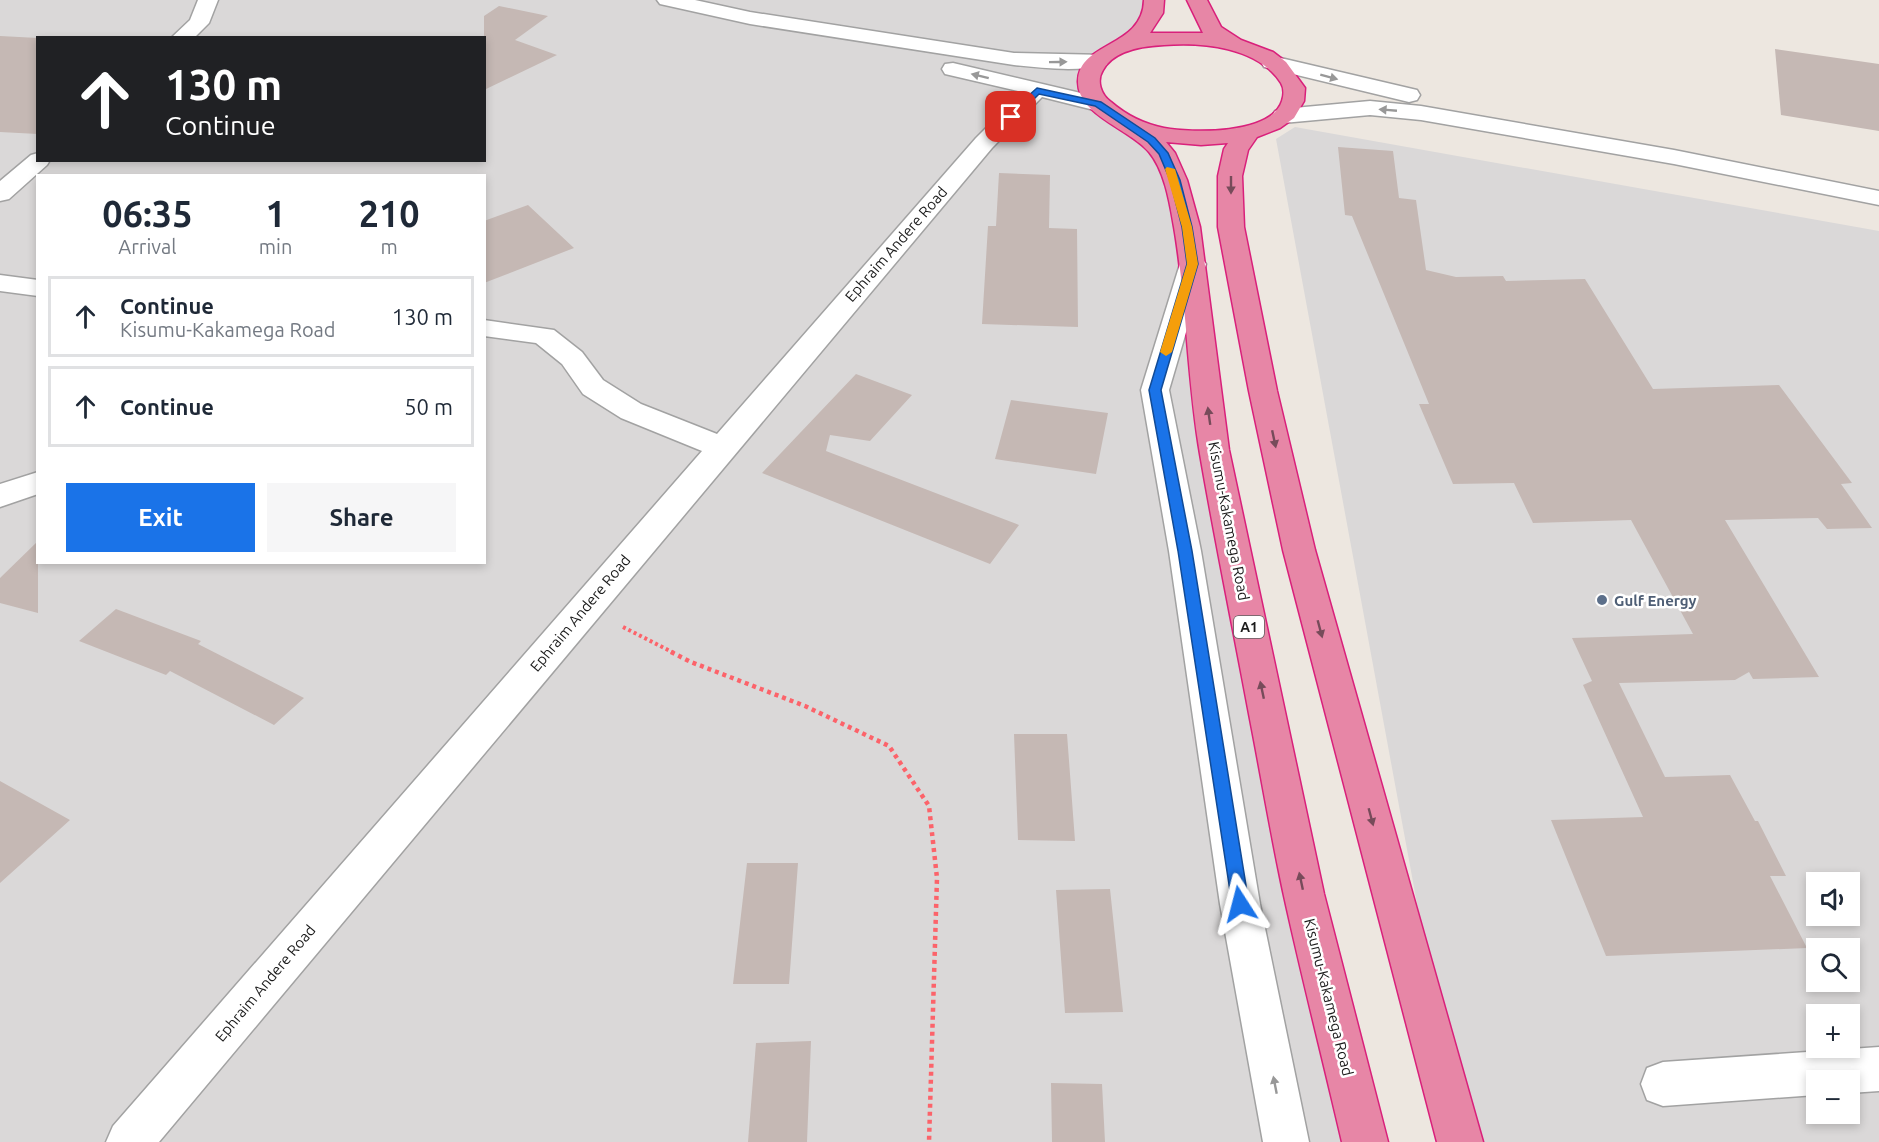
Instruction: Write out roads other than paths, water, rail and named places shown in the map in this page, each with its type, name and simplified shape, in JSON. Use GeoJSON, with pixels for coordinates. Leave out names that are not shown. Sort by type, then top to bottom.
{"type":"FeatureCollection","features":[{"type":"Feature","properties":{"kind":"highway"},"geometry":{"type":"LineString","coordinates":[[1154,0],[1155,5],[1146,28],[1127,45],[1098,60],[1090,70],[1087,81],[1090,93],[1098,104],[1112,115],[1130,124],[1152,131],[1202,138],[1249,132],[1283,116],[1292,106],[1295,95],[1293,83],[1285,72],[1272,62],[1236,46],[1212,31],[1197,0]]}},
{"type":"Feature","properties":{"kind":"highway"},"geometry":{"type":"LineString","coordinates":[[1127,45],[1168,38],[1192,38],[1236,46]]}},
{"type":"Feature","properties":{"kind":"highway","name":"Kisumu-Kakamega Road"},"geometry":{"type":"LineString","coordinates":[[1130,124],[1151,140],[1163,153],[1175,180],[1187,227],[1206,391],[1231,540],[1304,894],[1365,1142]]}},
{"type":"Feature","properties":{"kind":"highway"},"geometry":{"type":"LineString","coordinates":[[1249,132],[1236,149],[1230,176],[1231,227],[1263,391],[1299,550],[1460,1142]]}},
{"type":"Feature","properties":{"kind":"street"},"geometry":{"type":"LineString","coordinates":[[184,36],[199,23],[208,0]]}},
{"type":"Feature","properties":{"kind":"street"},"geometry":{"type":"LineString","coordinates":[[667,0],[750,18],[1098,104]]}},
{"type":"Feature","properties":{"kind":"street"},"geometry":{"type":"LineString","coordinates":[[750,18],[1014,59],[1052,62],[1098,60]]}},
{"type":"Feature","properties":{"kind":"street"},"geometry":{"type":"LineString","coordinates":[[1272,62],[1336,79],[1674,157]]}},
{"type":"Feature","properties":{"kind":"street","name":"Ephraim Andere Road"},"geometry":{"type":"LineString","coordinates":[[129,1142],[984,143],[1037,90]]}},
{"type":"Feature","properties":{"kind":"street"},"geometry":{"type":"LineString","coordinates":[[1283,116],[1370,108],[1421,113],[1674,157],[1879,198]]}},
{"type":"Feature","properties":{"kind":"street"},"geometry":{"type":"LineString","coordinates":[[0,194],[37,162]]}},
{"type":"Feature","properties":{"kind":"street"},"geometry":{"type":"LineString","coordinates":[[1193,264],[1155,390],[1185,551],[1240,904],[1286,1142]]}},
{"type":"Feature","properties":{"kind":"street"},"geometry":{"type":"LineString","coordinates":[[0,283],[36,288]]}},
{"type":"Feature","properties":{"kind":"street"},"geometry":{"type":"LineString","coordinates":[[486,328],[544,336],[572,358],[593,387],[631,411],[722,447]]}},
{"type":"Feature","properties":{"kind":"street"},"geometry":{"type":"LineString","coordinates":[[0,496],[36,483]]}},
{"type":"Feature","properties":{"kind":"street"},"geometry":{"type":"LineString","coordinates":[[1663,1084],[1879,1069]]}},
{"type":"Feature","properties":{"kind":"place","name":"Gulf Energy"},"geometry":{"type":"Point","coordinates":[1602,600]}}]}
